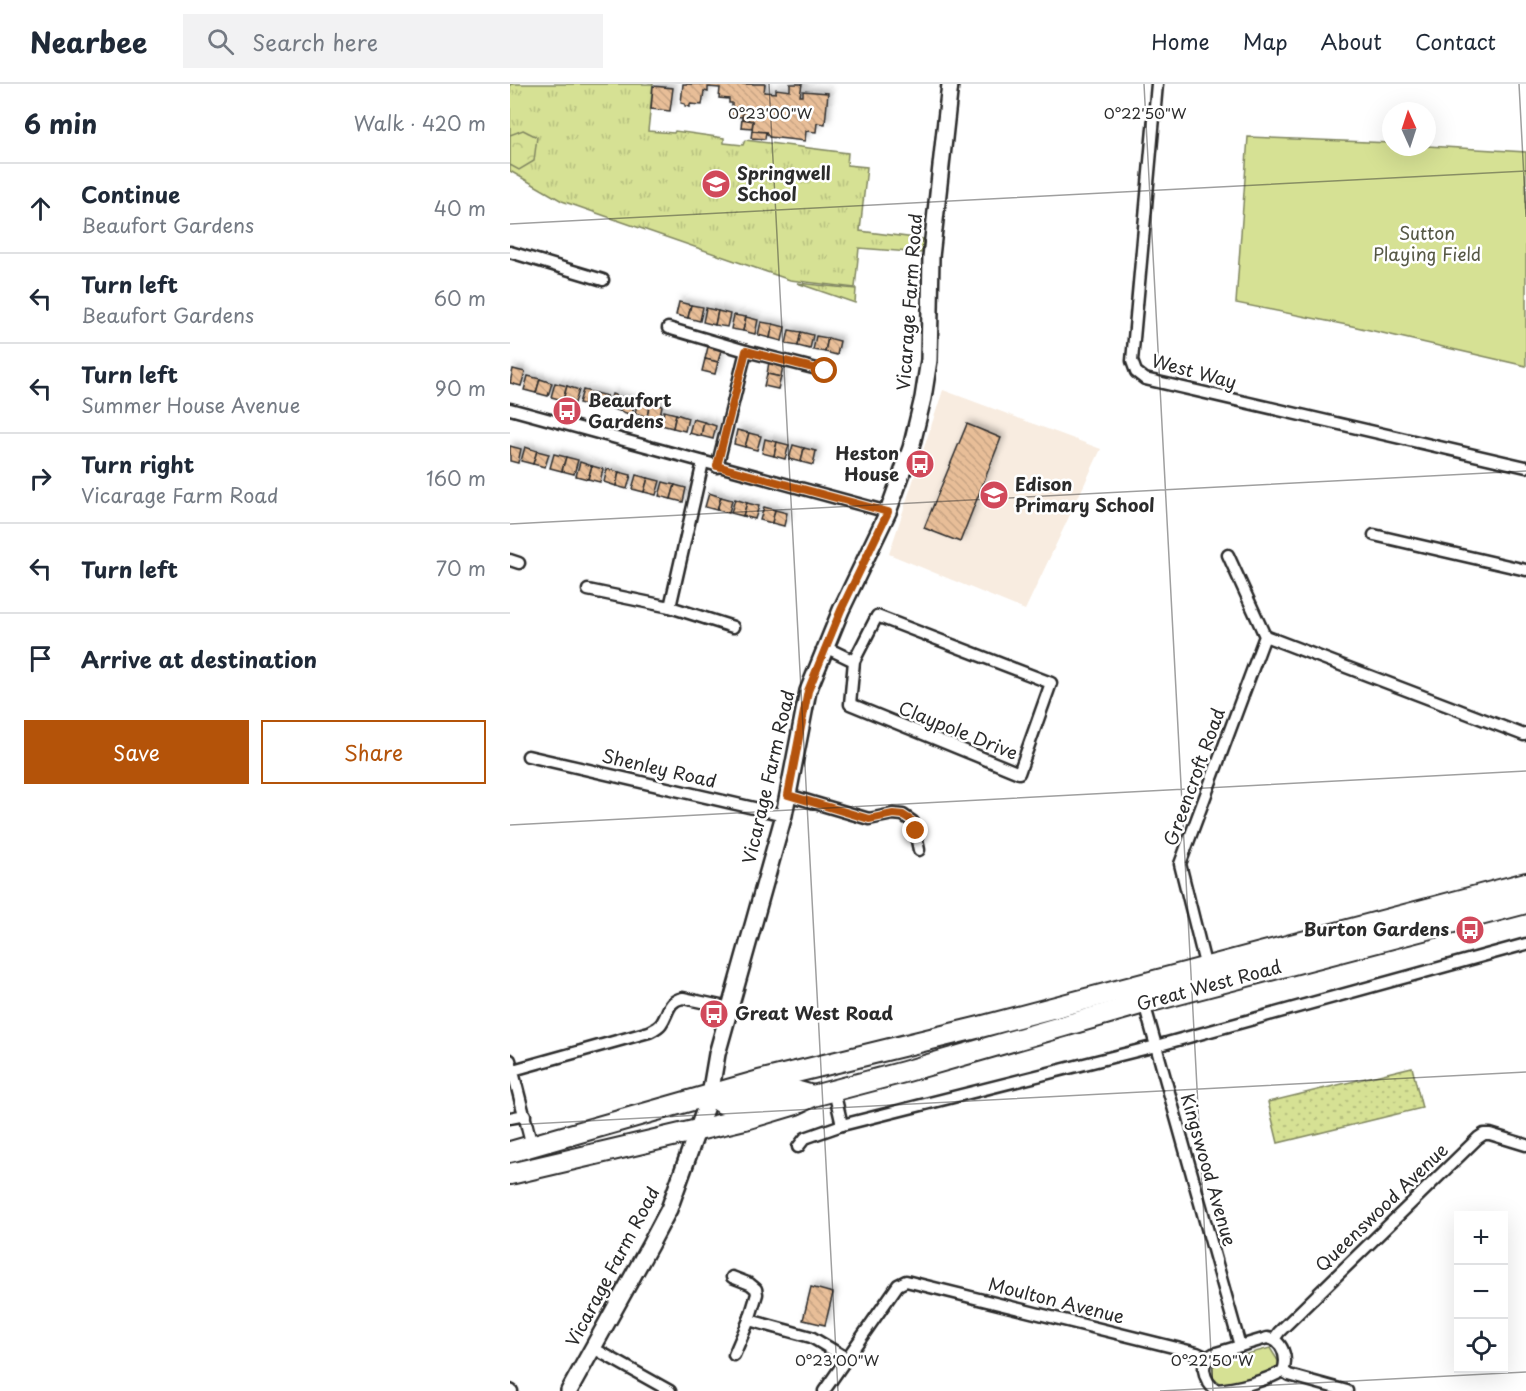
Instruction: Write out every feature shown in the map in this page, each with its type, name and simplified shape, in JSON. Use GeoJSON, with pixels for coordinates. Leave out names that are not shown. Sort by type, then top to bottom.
{"type":"FeatureCollection","features":[{"type":"Feature","properties":{"kind":"highway","name":"Great West Road"},"geometry":{"type":"LineString","coordinates":[[510,1152],[759,1081],[980,1027],[1526,884]]}},
{"type":"Feature","properties":{"kind":"highway","name":"Great West Road"},"geometry":{"type":"LineString","coordinates":[[510,1174],[796,1104],[813,1096],[1144,1003],[1526,903]]}},
{"type":"Feature","properties":{"kind":"highway"},"geometry":{"type":"LineString","coordinates":[[710,1095],[730,1106],[792,1090],[813,1096]]}},
{"type":"Feature","properties":{"kind":"street","name":"Vicarage Farm Road"},"geometry":{"type":"LineString","coordinates":[[569,1391],[669,1209],[710,1095],[717,1054],[784,815],[808,691],[825,647],[888,512],[911,448],[929,360],[931,257],[950,84]]}},
{"type":"Feature","properties":{"kind":"street","name":"West Way"},"geometry":{"type":"LineString","coordinates":[[1157,84],[1132,361],[1136,372],[1145,379],[1526,467]]}},
{"type":"Feature","properties":{"kind":"street"},"geometry":{"type":"LineString","coordinates":[[510,252],[603,280]]}},
{"type":"Feature","properties":{"kind":"street"},"geometry":{"type":"LineString","coordinates":[[668,328],[825,371]]}},
{"type":"Feature","properties":{"kind":"street"},"geometry":{"type":"LineString","coordinates":[[717,466],[746,351]]}},
{"type":"Feature","properties":{"kind":"street"},"geometry":{"type":"LineString","coordinates":[[510,409],[888,512]]}},
{"type":"Feature","properties":{"kind":"street"},"geometry":{"type":"LineString","coordinates":[[670,607],[703,462]]}},
{"type":"Feature","properties":{"kind":"street"},"geometry":{"type":"LineString","coordinates":[[1374,535],[1526,570]]}},
{"type":"Feature","properties":{"kind":"street"},"geometry":{"type":"LineString","coordinates":[[1228,555],[1265,636],[1525,736]]}},
{"type":"Feature","properties":{"kind":"street"},"geometry":{"type":"LineString","coordinates":[[588,590],[670,607],[733,627]]}},
{"type":"Feature","properties":{"kind":"street","name":"Claypole Drive"},"geometry":{"type":"LineString","coordinates":[[877,616],[1051,683],[1019,774],[850,704],[854,661],[877,616]]}},
{"type":"Feature","properties":{"kind":"street","name":"Greencroft Road"},"geometry":{"type":"LineString","coordinates":[[1206,968],[1180,864],[1265,636]]}},
{"type":"Feature","properties":{"kind":"street"},"geometry":{"type":"LineString","coordinates":[[825,647],[854,661]]}},
{"type":"Feature","properties":{"kind":"street","name":"Shenley Road"},"geometry":{"type":"LineString","coordinates":[[528,756],[784,815]]}},
{"type":"Feature","properties":{"kind":"street"},"geometry":{"type":"LineString","coordinates":[[788,795],[869,819],[893,814],[903,815],[914,822],[919,850]]}},
{"type":"Feature","properties":{"kind":"street"},"geometry":{"type":"LineString","coordinates":[[798,1147],[805,1138],[842,1125],[1156,1046],[1526,944]]}},
{"type":"Feature","properties":{"kind":"street"},"geometry":{"type":"LineString","coordinates":[[532,1146],[512,1065],[649,1032],[662,1023],[671,1002],[677,999],[683,998],[730,1008]]}},
{"type":"Feature","properties":{"kind":"street","name":"Kingswood Avenue"},"geometry":{"type":"LineString","coordinates":[[1144,1003],[1240,1346]]}},
{"type":"Feature","properties":{"kind":"street"},"geometry":{"type":"LineString","coordinates":[[834,1091],[842,1125]]}},
{"type":"Feature","properties":{"kind":"street"},"geometry":{"type":"LineString","coordinates":[[510,1118],[525,1114]]}},
{"type":"Feature","properties":{"kind":"street","name":"Queenswood Avenue"},"geometry":{"type":"LineString","coordinates":[[1274,1339],[1478,1138],[1484,1134],[1490,1134],[1526,1145]]}},
{"type":"Feature","properties":{"kind":"street"},"geometry":{"type":"LineString","coordinates":[[732,1277],[750,1284],[756,1289],[757,1294],[749,1320],[734,1354]]}},
{"type":"Feature","properties":{"kind":"street","name":"Moulton Avenue"},"geometry":{"type":"LineString","coordinates":[[848,1359],[898,1285],[906,1281],[1197,1353],[1206,1358]]}},
{"type":"Feature","properties":{"kind":"street"},"geometry":{"type":"LineString","coordinates":[[749,1320],[811,1337],[848,1359],[824,1391]]}},
{"type":"Feature","properties":{"kind":"street"},"geometry":{"type":"LineString","coordinates":[[1267,1338],[1274,1339],[1281,1345],[1286,1364],[1283,1371],[1274,1376],[1224,1390],[1215,1390],[1208,1384],[1203,1366],[1206,1358],[1240,1346],[1267,1338]]}},
{"type":"Feature","properties":{"kind":"street"},"geometry":{"type":"LineString","coordinates":[[593,1348],[670,1391]]}},
{"type":"Feature","properties":{"kind":"street"},"geometry":{"type":"LineString","coordinates":[[1283,1371],[1289,1375],[1347,1391]]}},
{"type":"Feature","properties":{"kind":"shaded area","name":"Edison Primary School"},"geometry":{"type":"Polygon","coordinates":[[[943,390],[1101,449],[1025,610],[889,554],[943,390]]]}},
{"type":"Feature","properties":{"kind":"green space","name":"Springwell School"},"geometry":{"type":"Polygon","coordinates":[[[510,84],[653,84],[648,131],[674,133],[675,131],[724,138],[724,143],[743,145],[745,140],[848,153],[847,165],[867,167],[860,231],[923,239],[922,253],[859,248],[855,288],[790,280],[562,201],[510,171],[510,84]]]}},
{"type":"Feature","properties":{"kind":"green space"},"geometry":{"type":"Polygon","coordinates":[[[523,130],[537,137],[534,161],[519,170],[510,165],[510,135],[523,130]]]}},
{"type":"Feature","properties":{"kind":"green space","name":"Sutton Playing Field"},"geometry":{"type":"Polygon","coordinates":[[[1248,137],[1382,143],[1382,156],[1436,156],[1436,147],[1526,152],[1526,366],[1352,326],[1236,303],[1248,137]]]}},
{"type":"Feature","properties":{"kind":"green space"},"geometry":{"type":"Polygon","coordinates":[[[797,283],[856,289],[855,303],[797,283]]]}},
{"type":"Feature","properties":{"kind":"green space"},"geometry":{"type":"Polygon","coordinates":[[[1412,1067],[1422,1108],[1278,1143],[1268,1102],[1412,1067]]]}},
{"type":"Feature","properties":{"kind":"green space"},"geometry":{"type":"Polygon","coordinates":[[[1270,1348],[1280,1364],[1269,1373],[1222,1385],[1213,1378],[1213,1366],[1228,1359],[1270,1348]]]}},
{"type":"Feature","properties":{"kind":"building"},"geometry":{"type":"Polygon","coordinates":[[[683,84],[765,84],[764,92],[776,93],[776,89],[790,91],[790,84],[802,84],[800,96],[803,96],[803,91],[828,93],[825,124],[817,123],[816,132],[806,131],[805,141],[769,137],[766,132],[752,131],[753,121],[742,119],[743,109],[732,108],[729,99],[719,98],[720,88],[708,87],[708,92],[704,91],[702,105],[685,106],[681,103],[683,84]]]}},
{"type":"Feature","properties":{"kind":"building"},"geometry":{"type":"Polygon","coordinates":[[[653,86],[673,88],[670,111],[651,109],[653,86]]]}},
{"type":"Feature","properties":{"kind":"building"},"geometry":{"type":"Polygon","coordinates":[[[732,108],[743,109],[742,117],[731,116],[732,108]]]}},
{"type":"Feature","properties":{"kind":"building"},"geometry":{"type":"Polygon","coordinates":[[[742,119],[753,121],[752,128],[741,127],[742,119]]]}},
{"type":"Feature","properties":{"kind":"building"},"geometry":{"type":"Polygon","coordinates":[[[752,131],[766,132],[765,139],[751,138],[752,131]]]}},
{"type":"Feature","properties":{"kind":"building"},"geometry":{"type":"Polygon","coordinates":[[[679,302],[691,305],[688,318],[676,315],[679,302]]]}},
{"type":"Feature","properties":{"kind":"building"},"geometry":{"type":"Polygon","coordinates":[[[691,305],[703,307],[700,321],[688,318],[691,305]]]}},
{"type":"Feature","properties":{"kind":"building"},"geometry":{"type":"Polygon","coordinates":[[[706,308],[718,311],[715,325],[703,322],[706,308]]]}},
{"type":"Feature","properties":{"kind":"building"},"geometry":{"type":"Polygon","coordinates":[[[718,311],[730,314],[727,327],[715,325],[718,311]]]}},
{"type":"Feature","properties":{"kind":"building"},"geometry":{"type":"Polygon","coordinates":[[[734,315],[746,317],[743,331],[731,329],[734,315]]]}},
{"type":"Feature","properties":{"kind":"building"},"geometry":{"type":"Polygon","coordinates":[[[746,317],[758,320],[755,334],[743,331],[746,317]]]}},
{"type":"Feature","properties":{"kind":"building"},"geometry":{"type":"Polygon","coordinates":[[[761,322],[773,324],[770,338],[758,335],[761,322]]]}},
{"type":"Feature","properties":{"kind":"building"},"geometry":{"type":"Polygon","coordinates":[[[773,324],[785,327],[782,341],[770,338],[773,324]]]}},
{"type":"Feature","properties":{"kind":"building"},"geometry":{"type":"Polygon","coordinates":[[[789,330],[801,332],[798,346],[786,344],[789,330]]]}},
{"type":"Feature","properties":{"kind":"building"},"geometry":{"type":"Polygon","coordinates":[[[801,332],[813,335],[810,349],[798,346],[801,332]]]}},
{"type":"Feature","properties":{"kind":"building"},"geometry":{"type":"Polygon","coordinates":[[[816,336],[828,338],[825,352],[813,350],[816,336]]]}},
{"type":"Feature","properties":{"kind":"building"},"geometry":{"type":"Polygon","coordinates":[[[828,338],[840,341],[837,355],[825,352],[828,338]]]}},
{"type":"Feature","properties":{"kind":"building"},"geometry":{"type":"Polygon","coordinates":[[[708,347],[721,350],[718,362],[705,359],[708,347]]]}},
{"type":"Feature","properties":{"kind":"building"},"geometry":{"type":"Polygon","coordinates":[[[705,359],[718,362],[715,374],[702,371],[705,359]]]}},
{"type":"Feature","properties":{"kind":"building"},"geometry":{"type":"Polygon","coordinates":[[[769,362],[783,365],[781,377],[767,374],[769,362]]]}},
{"type":"Feature","properties":{"kind":"building"},"geometry":{"type":"Polygon","coordinates":[[[513,369],[525,372],[521,386],[510,383],[513,369]]]}},
{"type":"Feature","properties":{"kind":"building"},"geometry":{"type":"Polygon","coordinates":[[[767,374],[781,377],[778,389],[764,386],[767,374]]]}},
{"type":"Feature","properties":{"kind":"building"},"geometry":{"type":"Polygon","coordinates":[[[528,376],[540,379],[536,393],[524,390],[528,376]]]}},
{"type":"Feature","properties":{"kind":"building"},"geometry":{"type":"Polygon","coordinates":[[[540,379],[552,383],[548,396],[536,393],[540,379]]]}},
{"type":"Feature","properties":{"kind":"building"},"geometry":{"type":"Polygon","coordinates":[[[555,383],[567,386],[563,400],[551,397],[555,383]]]}},
{"type":"Feature","properties":{"kind":"building"},"geometry":{"type":"Polygon","coordinates":[[[567,386],[579,390],[575,403],[563,400],[567,386]]]}},
{"type":"Feature","properties":{"kind":"building"},"geometry":{"type":"Polygon","coordinates":[[[583,390],[595,393],[591,406],[579,403],[583,390]]]}},
{"type":"Feature","properties":{"kind":"building"},"geometry":{"type":"Polygon","coordinates":[[[595,393],[607,396],[603,409],[591,406],[595,393]]]}},
{"type":"Feature","properties":{"kind":"building"},"geometry":{"type":"Polygon","coordinates":[[[612,394],[624,398],[620,411],[608,408],[612,394]]]}},
{"type":"Feature","properties":{"kind":"building"},"geometry":{"type":"Polygon","coordinates":[[[624,398],[635,401],[632,415],[620,411],[624,398]]]}},
{"type":"Feature","properties":{"kind":"building"},"geometry":{"type":"Polygon","coordinates":[[[638,400],[650,403],[647,417],[635,413],[638,400]]]}},
{"type":"Feature","properties":{"kind":"building"},"geometry":{"type":"Polygon","coordinates":[[[650,403],[662,406],[659,420],[647,417],[650,403]]]}},
{"type":"Feature","properties":{"kind":"building"},"geometry":{"type":"Polygon","coordinates":[[[664,411],[676,414],[673,428],[661,425],[664,411]]]}},
{"type":"Feature","properties":{"kind":"building"},"geometry":{"type":"Polygon","coordinates":[[[676,414],[688,418],[685,431],[673,428],[676,414]]]}},
{"type":"Feature","properties":{"kind":"building"},"geometry":{"type":"Polygon","coordinates":[[[693,419],[704,422],[701,436],[689,433],[693,419]]]}},
{"type":"Feature","properties":{"kind":"building"},"geometry":{"type":"Polygon","coordinates":[[[704,422],[716,426],[713,439],[701,436],[704,422]]]}},
{"type":"Feature","properties":{"kind":"building"},"geometry":{"type":"Polygon","coordinates":[[[967,424],[1001,438],[960,542],[924,528],[967,424]]]}},
{"type":"Feature","properties":{"kind":"building"},"geometry":{"type":"Polygon","coordinates":[[[737,430],[749,433],[745,447],[734,444],[737,430]]]}},
{"type":"Feature","properties":{"kind":"building"},"geometry":{"type":"Polygon","coordinates":[[[749,433],[761,436],[757,450],[745,447],[749,433]]]}},
{"type":"Feature","properties":{"kind":"building"},"geometry":{"type":"Polygon","coordinates":[[[765,439],[777,442],[774,456],[762,453],[765,439]]]}},
{"type":"Feature","properties":{"kind":"building"},"geometry":{"type":"Polygon","coordinates":[[[777,442],[789,445],[785,459],[774,456],[777,442]]]}},
{"type":"Feature","properties":{"kind":"building"},"geometry":{"type":"Polygon","coordinates":[[[793,445],[804,448],[801,462],[789,459],[793,445]]]}},
{"type":"Feature","properties":{"kind":"building"},"geometry":{"type":"Polygon","coordinates":[[[510,446],[521,449],[518,463],[510,461],[510,446]]]}},
{"type":"Feature","properties":{"kind":"building"},"geometry":{"type":"Polygon","coordinates":[[[525,447],[537,451],[533,464],[521,461],[525,447]]]}},
{"type":"Feature","properties":{"kind":"building"},"geometry":{"type":"Polygon","coordinates":[[[804,448],[816,451],[813,465],[801,462],[804,448]]]}},
{"type":"Feature","properties":{"kind":"building"},"geometry":{"type":"Polygon","coordinates":[[[537,451],[549,454],[545,467],[533,464],[537,451]]]}},
{"type":"Feature","properties":{"kind":"building"},"geometry":{"type":"Polygon","coordinates":[[[554,454],[566,457],[562,471],[550,468],[554,454]]]}},
{"type":"Feature","properties":{"kind":"building"},"geometry":{"type":"Polygon","coordinates":[[[566,457],[578,460],[574,474],[562,471],[566,457]]]}},
{"type":"Feature","properties":{"kind":"building"},"geometry":{"type":"Polygon","coordinates":[[[580,462],[592,466],[588,479],[576,476],[580,462]]]}},
{"type":"Feature","properties":{"kind":"building"},"geometry":{"type":"Polygon","coordinates":[[[592,466],[603,469],[600,482],[588,479],[592,466]]]}},
{"type":"Feature","properties":{"kind":"building"},"geometry":{"type":"Polygon","coordinates":[[[607,469],[619,472],[616,486],[604,482],[607,469]]]}},
{"type":"Feature","properties":{"kind":"building"},"geometry":{"type":"Polygon","coordinates":[[[619,472],[631,475],[627,489],[616,486],[619,472]]]}},
{"type":"Feature","properties":{"kind":"building"},"geometry":{"type":"Polygon","coordinates":[[[636,475],[648,478],[644,492],[632,489],[636,475]]]}},
{"type":"Feature","properties":{"kind":"building"},"geometry":{"type":"Polygon","coordinates":[[[648,478],[660,481],[656,495],[644,492],[648,478]]]}},
{"type":"Feature","properties":{"kind":"building"},"geometry":{"type":"Polygon","coordinates":[[[663,482],[675,485],[671,499],[659,496],[663,482]]]}},
{"type":"Feature","properties":{"kind":"building"},"geometry":{"type":"Polygon","coordinates":[[[675,485],[686,488],[683,502],[671,499],[675,485]]]}},
{"type":"Feature","properties":{"kind":"building"},"geometry":{"type":"Polygon","coordinates":[[[709,493],[721,497],[717,510],[705,507],[709,493]]]}},
{"type":"Feature","properties":{"kind":"building"},"geometry":{"type":"Polygon","coordinates":[[[721,497],[732,500],[729,513],[717,510],[721,497]]]}},
{"type":"Feature","properties":{"kind":"building"},"geometry":{"type":"Polygon","coordinates":[[[735,499],[747,503],[743,516],[731,513],[735,499]]]}},
{"type":"Feature","properties":{"kind":"building"},"geometry":{"type":"Polygon","coordinates":[[[747,503],[759,506],[755,519],[743,516],[747,503]]]}},
{"type":"Feature","properties":{"kind":"building"},"geometry":{"type":"Polygon","coordinates":[[[764,507],[775,510],[772,523],[760,520],[764,507]]]}},
{"type":"Feature","properties":{"kind":"building"},"geometry":{"type":"Polygon","coordinates":[[[775,510],[787,513],[784,526],[772,523],[775,510]]]}},
{"type":"Feature","properties":{"kind":"building"},"geometry":{"type":"Polygon","coordinates":[[[811,1287],[833,1293],[825,1325],[803,1320],[811,1287]]]}},
{"type":"Feature","properties":{"kind":"place","name":"Springwell School"},"geometry":{"type":"Point","coordinates":[716,184]}},
{"type":"Feature","properties":{"kind":"place","name":"Beaufort Gardens"},"geometry":{"type":"Point","coordinates":[567,411]}},
{"type":"Feature","properties":{"kind":"place","name":"Heston House"},"geometry":{"type":"Point","coordinates":[920,464]}},
{"type":"Feature","properties":{"kind":"place","name":"Edison Primary School"},"geometry":{"type":"Point","coordinates":[994,495]}},
{"type":"Feature","properties":{"kind":"place","name":"Burton Gardens"},"geometry":{"type":"Point","coordinates":[1470,930]}},
{"type":"Feature","properties":{"kind":"place","name":"Great West Road"},"geometry":{"type":"Point","coordinates":[714,1014]}},
{"type":"Feature","properties":{"kind":"route"},"geometry":{"type":"LineString","coordinates":[[825,371],[746,351],[717,466],[888,512],[841,610],[808,691],[788,795],[869,819],[893,814],[903,815],[914,822],[916,831]]}}]}
